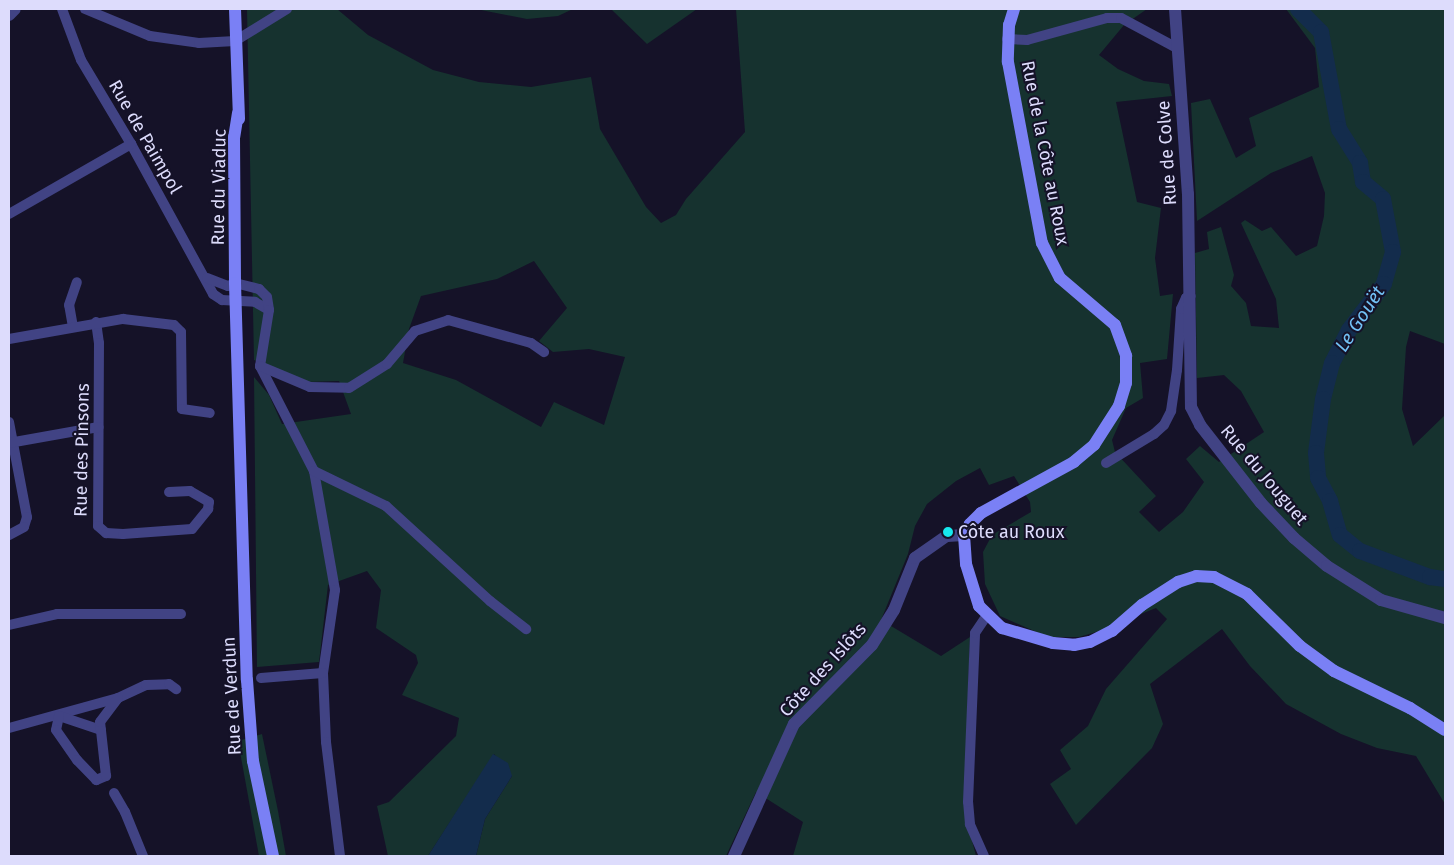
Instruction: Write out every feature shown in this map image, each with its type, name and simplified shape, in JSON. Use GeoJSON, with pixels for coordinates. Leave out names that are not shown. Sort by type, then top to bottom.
{"type":"FeatureCollection","features":[{"type":"Feature","properties":{"kind":"main road"},"geometry":{"type":"LineString","coordinates":[[235,9],[235,41]]}},
{"type":"Feature","properties":{"kind":"main road","name":"Rue de la Côte au Roux"},"geometry":{"type":"LineString","coordinates":[[964,536],[981,513],[1074,462],[1094,445],[1119,406],[1126,382],[1126,356],[1115,325],[1060,278],[1042,243],[1008,62],[1007,39],[1014,9]]}},
{"type":"Feature","properties":{"kind":"main road","name":"Rue du Viaduc"},"geometry":{"type":"LineString","coordinates":[[235,41],[238,113],[238,284]]}},
{"type":"Feature","properties":{"kind":"main road","name":"Rue de Verdun"},"geometry":{"type":"LineString","coordinates":[[238,284],[249,723],[272,856]]}},
{"type":"Feature","properties":{"kind":"main road"},"geometry":{"type":"LineString","coordinates":[[964,536],[966,564],[974,596],[987,615],[1002,628],[1026,637],[1060,644],[1090,642],[1112,631],[1142,604],[1178,582],[1196,576],[1214,576],[1247,594],[1300,646],[1334,671],[1410,708],[1445,730]]}},
{"type":"Feature","properties":{"kind":"street"},"geometry":{"type":"LineString","coordinates":[[9,15],[15,9]]}},
{"type":"Feature","properties":{"kind":"street","name":"Rue de Paimpol"},"geometry":{"type":"LineString","coordinates":[[62,9],[81,60],[132,144],[207,278],[213,294],[222,300],[239,302]]}},
{"type":"Feature","properties":{"kind":"street"},"geometry":{"type":"LineString","coordinates":[[85,9],[124,28],[167,40],[199,43],[235,41],[287,9]]}},
{"type":"Feature","properties":{"kind":"street","name":"Rue de Colve"},"geometry":{"type":"LineString","coordinates":[[1175,9],[1188,194],[1191,296]]}},
{"type":"Feature","properties":{"kind":"street"},"geometry":{"type":"LineString","coordinates":[[1007,39],[1027,40],[1107,18],[1121,18],[1177,48]]}},
{"type":"Feature","properties":{"kind":"street"},"geometry":{"type":"LineString","coordinates":[[9,214],[132,144]]}},
{"type":"Feature","properties":{"kind":"street"},"geometry":{"type":"LineString","coordinates":[[207,278],[228,286],[238,284],[259,289],[267,297],[269,310],[260,366],[314,471],[336,590],[323,673],[326,742],[340,856]]}},
{"type":"Feature","properties":{"kind":"street"},"geometry":{"type":"LineString","coordinates":[[73,327],[69,305],[77,282]]}},
{"type":"Feature","properties":{"kind":"street"},"geometry":{"type":"LineString","coordinates":[[1106,462],[1154,434],[1164,425],[1171,411],[1177,370],[1181,309],[1186,298],[1191,296]]}},
{"type":"Feature","properties":{"kind":"street","name":"Rue du Jouguet"},"geometry":{"type":"LineString","coordinates":[[1191,296],[1191,407],[1200,425],[1236,472],[1294,538],[1334,571],[1381,600],[1445,618]]}},
{"type":"Feature","properties":{"kind":"street"},"geometry":{"type":"LineString","coordinates":[[239,302],[255,302],[269,310]]}},
{"type":"Feature","properties":{"kind":"street"},"geometry":{"type":"LineString","coordinates":[[9,338],[123,319],[174,325],[182,332],[182,409],[210,413]]}},
{"type":"Feature","properties":{"kind":"street"},"geometry":{"type":"LineString","coordinates":[[260,366],[310,387],[349,388],[387,364],[415,331],[448,320],[531,343],[544,352]]}},
{"type":"Feature","properties":{"kind":"street","name":"Rue des Pinsons"},"geometry":{"type":"LineString","coordinates":[[96,322],[99,427],[98,526],[106,533],[123,534],[192,529],[208,509],[209,502],[190,491],[169,492]]}},
{"type":"Feature","properties":{"kind":"street"},"geometry":{"type":"LineString","coordinates":[[9,422],[11,443],[27,517],[24,527],[9,535]]}},
{"type":"Feature","properties":{"kind":"street"},"geometry":{"type":"LineString","coordinates":[[11,443],[99,427]]}},
{"type":"Feature","properties":{"kind":"street"},"geometry":{"type":"LineString","coordinates":[[314,471],[386,506],[490,601],[526,629]]}},
{"type":"Feature","properties":{"kind":"street","name":"Côte des Islôts"},"geometry":{"type":"LineString","coordinates":[[734,856],[794,724],[872,645],[894,610],[915,558],[947,536],[964,536]]}},
{"type":"Feature","properties":{"kind":"street"},"geometry":{"type":"LineString","coordinates":[[9,625],[57,614],[181,614]]}},
{"type":"Feature","properties":{"kind":"street"},"geometry":{"type":"LineString","coordinates":[[984,856],[970,824],[968,802],[975,633],[987,615]]}},
{"type":"Feature","properties":{"kind":"street"},"geometry":{"type":"LineString","coordinates":[[261,678],[323,673]]}},
{"type":"Feature","properties":{"kind":"street"},"geometry":{"type":"LineString","coordinates":[[9,728],[59,716],[118,698],[146,686],[169,684],[176,689]]}},
{"type":"Feature","properties":{"kind":"street"},"geometry":{"type":"LineString","coordinates":[[59,716],[56,730],[76,760],[96,780],[106,776],[100,722],[105,712],[118,698]]}},
{"type":"Feature","properties":{"kind":"street"},"geometry":{"type":"LineString","coordinates":[[59,716],[101,730]]}},
{"type":"Feature","properties":{"kind":"street"},"geometry":{"type":"LineString","coordinates":[[114,793],[126,812],[143,856]]}},
{"type":"Feature","properties":{"kind":"green space"},"geometry":{"type":"Polygon","coordinates":[[[247,9],[337,9],[368,35],[433,70],[479,82],[531,87],[591,77],[600,129],[646,207],[661,223],[676,215],[686,199],[745,132],[736,9],[1147,9],[1124,25],[1099,55],[1118,69],[1144,81],[1169,84],[1172,96],[1116,102],[1137,202],[1161,208],[1155,258],[1160,296],[1173,294],[1167,359],[1140,363],[1143,398],[1126,408],[1112,440],[1115,452],[1156,496],[1139,512],[1159,532],[1183,512],[1204,482],[1186,459],[1200,446],[1219,462],[1264,432],[1241,391],[1224,375],[1197,378],[1195,253],[1209,249],[1207,232],[1221,227],[1234,275],[1231,286],[1246,303],[1251,326],[1279,328],[1276,299],[1241,223],[1245,220],[1262,231],[1271,227],[1296,256],[1317,246],[1324,216],[1325,193],[1312,156],[1271,173],[1197,221],[1191,103],[1210,99],[1236,158],[1256,146],[1249,118],[1319,87],[1315,48],[1286,9],[1445,9],[1445,344],[1410,331],[1406,347],[1402,409],[1413,446],[1445,415],[1445,804],[1416,756],[1377,748],[1341,734],[1286,704],[1250,666],[1222,629],[1150,684],[1163,724],[1152,748],[1076,825],[1050,784],[1071,769],[1060,750],[1088,726],[1106,689],[1167,619],[1156,608],[1079,637],[1048,637],[1000,616],[985,584],[983,552],[992,535],[1031,512],[1030,502],[1014,476],[989,485],[980,468],[956,481],[927,504],[915,526],[908,554],[881,620],[941,656],[970,637],[964,810],[976,856],[793,856],[803,822],[756,792],[726,856],[476,856],[485,819],[512,776],[494,754],[428,856],[388,856],[377,806],[389,802],[456,736],[459,718],[402,695],[418,663],[416,655],[376,628],[381,590],[367,571],[328,585],[319,662],[257,667],[254,377],[269,395],[282,424],[351,414],[339,381],[306,382],[254,360],[247,9]],[[534,261],[497,279],[421,296],[409,329],[403,363],[456,380],[541,427],[554,402],[604,425],[625,357],[589,349],[553,352],[539,341],[567,308],[534,261]]]}},
{"type":"Feature","properties":{"kind":"green space"},"geometry":{"type":"Polygon","coordinates":[[[476,9],[573,9],[558,16],[527,19],[476,9]]]}},
{"type":"Feature","properties":{"kind":"green space"},"geometry":{"type":"Polygon","coordinates":[[[611,9],[697,9],[647,44],[611,9]]]}},
{"type":"Feature","properties":{"kind":"green space"},"geometry":{"type":"Polygon","coordinates":[[[262,734],[286,856],[259,856],[238,741],[262,734]]]}},
{"type":"Feature","properties":{"kind":"water"},"geometry":{"type":"Polygon","coordinates":[[[493,754],[508,763],[512,776],[485,819],[476,856],[428,856],[493,754]]]}},
{"type":"Feature","properties":{"kind":"waterway","name":"Le Gouët"},"geometry":{"type":"LineString","coordinates":[[1298,9],[1321,32],[1339,129],[1360,163],[1363,182],[1383,199],[1393,252],[1384,284],[1349,330],[1332,363],[1323,399],[1316,453],[1318,478],[1330,501],[1340,535],[1360,551],[1430,577],[1445,579]]}},
{"type":"Feature","properties":{"kind":"place","name":"Côte au Roux"},"geometry":{"type":"Point","coordinates":[948,532]}}]}
